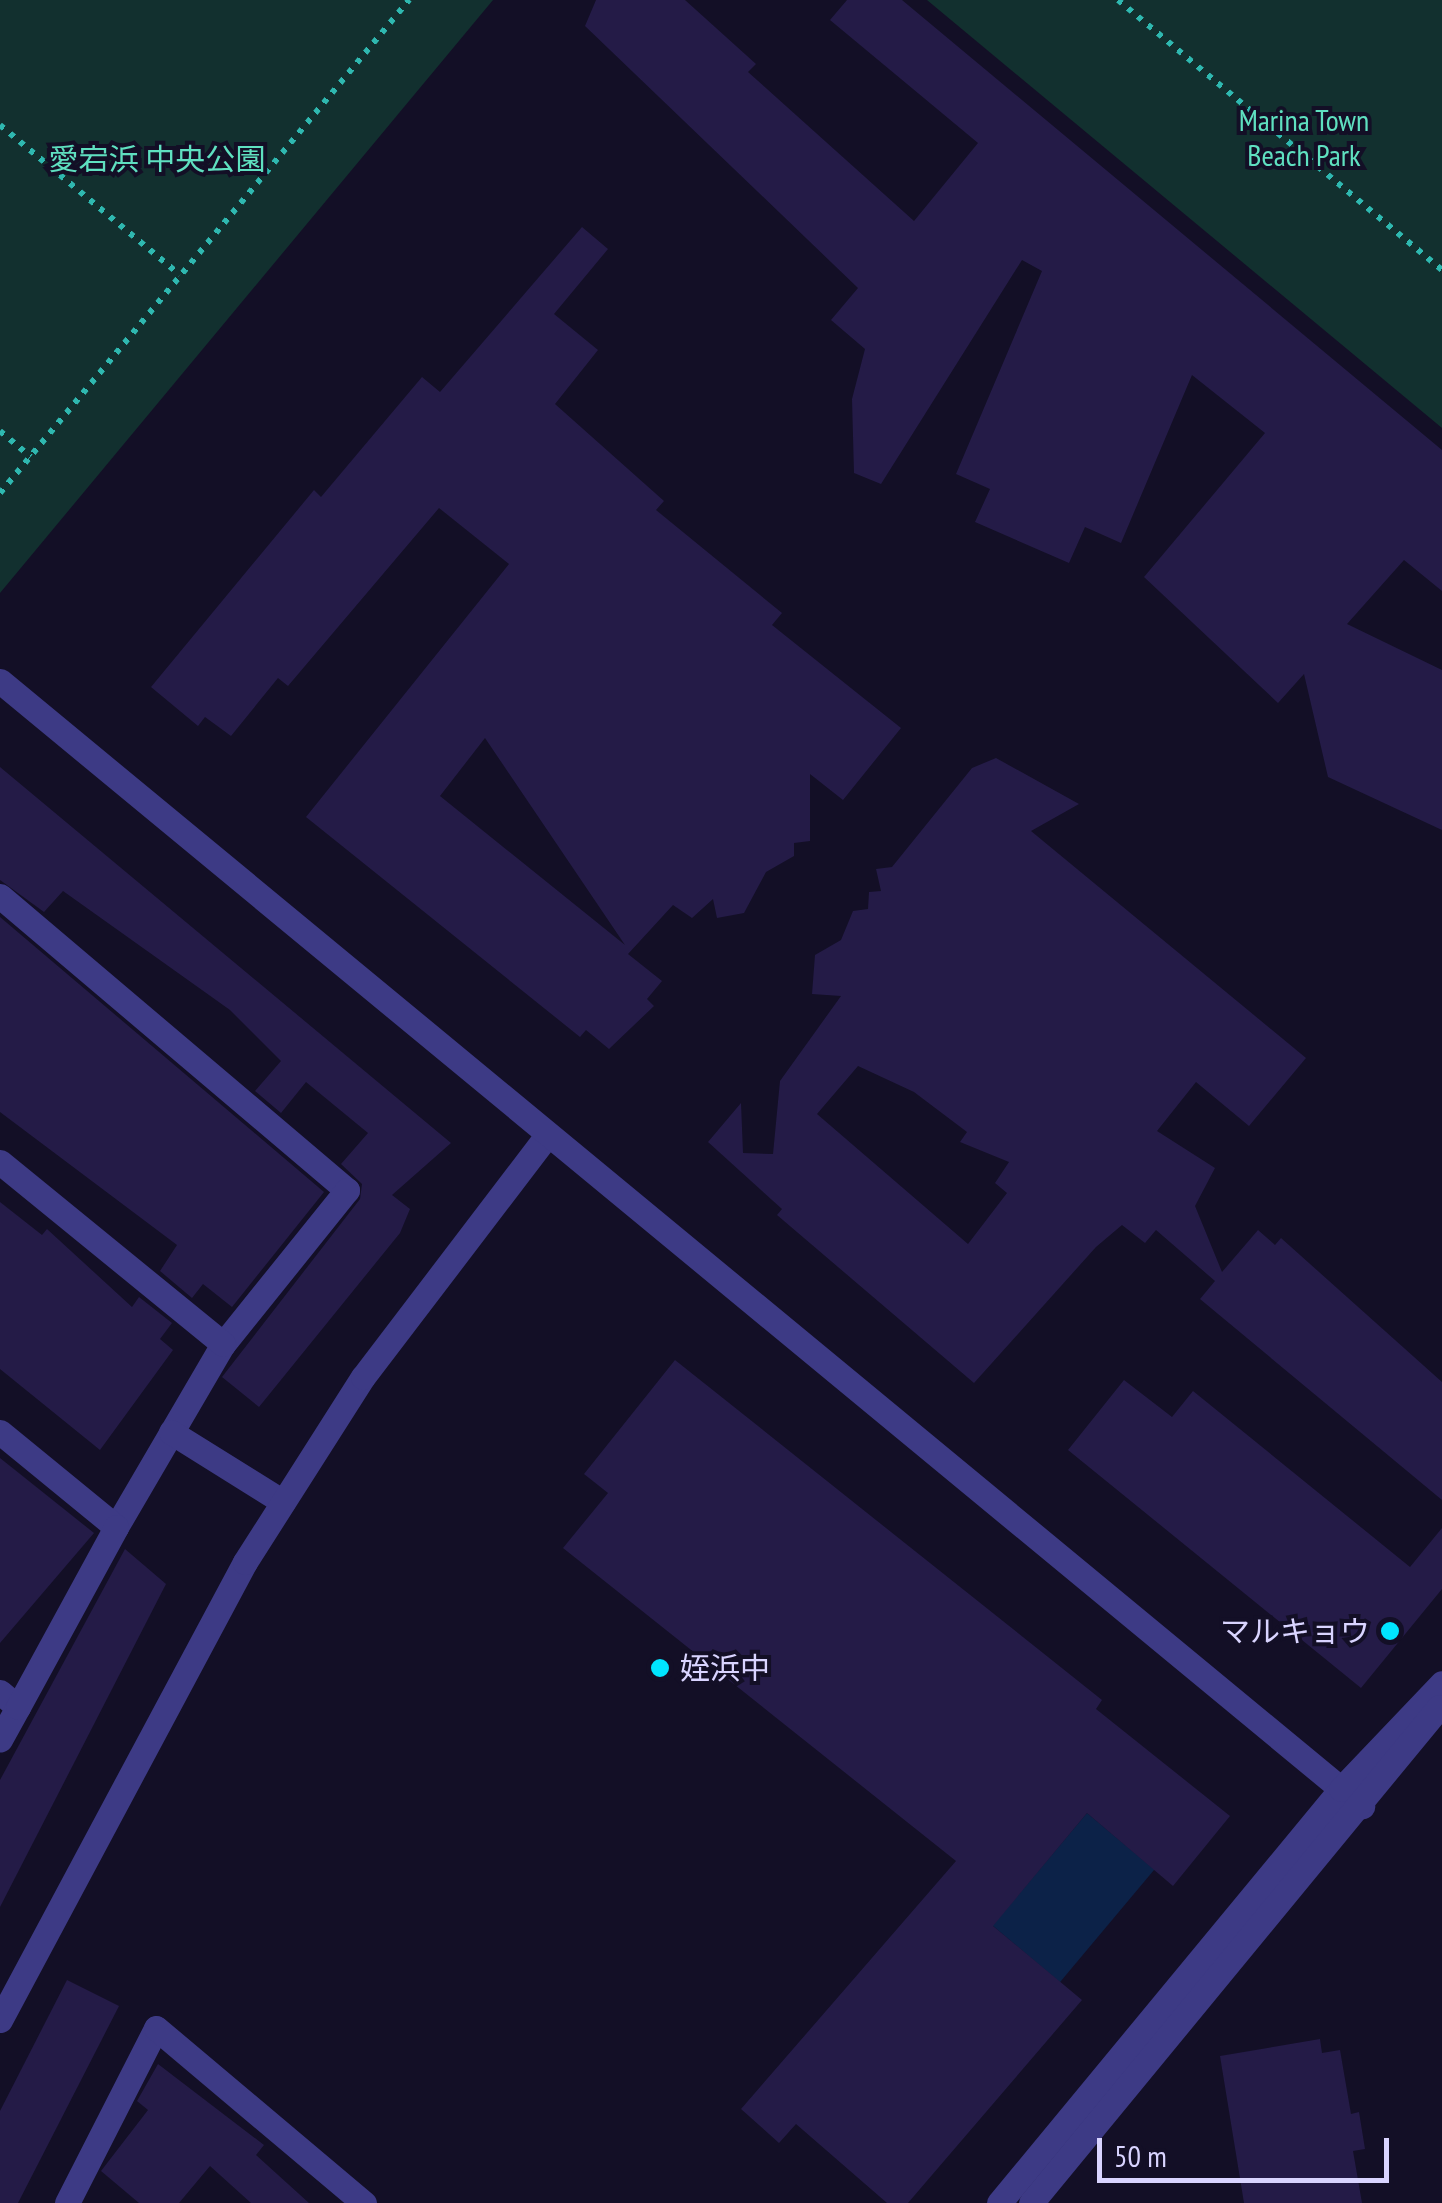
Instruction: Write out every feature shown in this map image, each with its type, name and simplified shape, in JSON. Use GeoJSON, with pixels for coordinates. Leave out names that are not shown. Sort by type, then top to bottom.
{"type":"FeatureCollection","features":[{"type":"Feature","properties":{"kind":"street"},"geometry":{"type":"LineString","coordinates":[[0,681],[545,1138],[1362,1806]]}},
{"type":"Feature","properties":{"kind":"street"},"geometry":{"type":"LineString","coordinates":[[0,896],[347,1190],[222,1344],[116,1528],[9,1700],[0,1739]]}},
{"type":"Feature","properties":{"kind":"street"},"geometry":{"type":"LineString","coordinates":[[0,2020],[283,1502],[363,1377],[545,1138]]}},
{"type":"Feature","properties":{"kind":"street"},"geometry":{"type":"LineString","coordinates":[[0,1162],[222,1344]]}},
{"type":"Feature","properties":{"kind":"street"},"geometry":{"type":"LineString","coordinates":[[0,1432],[116,1528]]}},
{"type":"Feature","properties":{"kind":"street"},"geometry":{"type":"LineString","coordinates":[[171,1432],[283,1502]]}},
{"type":"Feature","properties":{"kind":"street"},"geometry":{"type":"LineString","coordinates":[[999,2203],[1341,1789],[1442,1683]]}},
{"type":"Feature","properties":{"kind":"street"},"geometry":{"type":"LineString","coordinates":[[1032,2203],[1362,1806],[1442,1703]]}},
{"type":"Feature","properties":{"kind":"street"},"geometry":{"type":"LineString","coordinates":[[69,2202],[156,2028],[364,2203]]}},
{"type":"Feature","properties":{"kind":"path"},"geometry":{"type":"LineString","coordinates":[[0,494],[409,0]]}},
{"type":"Feature","properties":{"kind":"path"},"geometry":{"type":"LineString","coordinates":[[1118,0],[1442,270]]}},
{"type":"Feature","properties":{"kind":"path"},"geometry":{"type":"LineString","coordinates":[[0,125],[180,275]]}},
{"type":"Feature","properties":{"kind":"path"},"geometry":{"type":"LineString","coordinates":[[0,431],[31,457]]}},
{"type":"Feature","properties":{"kind":"green space","name":"愛宕浜 中央公園"},"geometry":{"type":"Polygon","coordinates":[[[0,0],[493,0],[0,593],[0,0]]]}},
{"type":"Feature","properties":{"kind":"green space","name":"Marina Town Beach Park"},"geometry":{"type":"Polygon","coordinates":[[[927,0],[1442,0],[1442,428],[927,0]]]}},
{"type":"Feature","properties":{"kind":"water"},"geometry":{"type":"Polygon","coordinates":[[[1087,1813],[1154,1870],[1060,1982],[993,1926],[1087,1813]]]}},
{"type":"Feature","properties":{"kind":"building"},"geometry":{"type":"Polygon","coordinates":[[[596,0],[685,0],[756,64],[748,72],[914,221],[978,143],[830,20],[847,0],[902,0],[1442,450],[1442,591],[1404,560],[1347,624],[1442,670],[1442,830],[1328,777],[1304,674],[1278,703],[1144,577],[1265,433],[1192,375],[1121,543],[1085,527],[1069,563],[975,522],[990,489],[956,474],[1042,271],[1022,260],[881,484],[854,473],[852,399],[865,349],[831,320],[858,288],[585,26],[596,0]]]}},
{"type":"Feature","properties":{"kind":"building"},"geometry":{"type":"Polygon","coordinates":[[[582,227],[608,249],[554,314],[598,350],[555,404],[664,501],[656,510],[782,613],[772,625],[901,728],[843,800],[810,774],[810,841],[794,843],[794,856],[766,872],[744,913],[717,918],[713,899],[692,918],[673,905],[628,954],[662,981],[647,999],[654,1006],[609,1049],[586,1030],[580,1037],[306,817],[509,564],[439,508],[288,686],[278,678],[231,736],[205,717],[198,726],[151,687],[314,490],[321,497],[422,377],[440,392],[582,227]],[[485,738],[440,796],[625,945],[485,738]]]}},
{"type":"Feature","properties":{"kind":"building"},"geometry":{"type":"Polygon","coordinates":[[[996,758],[1079,804],[1031,831],[1306,1058],[1249,1126],[1196,1082],[1157,1131],[1215,1168],[1195,1206],[1222,1272],[1258,1230],[1275,1245],[1281,1238],[1442,1382],[1442,1500],[1200,1299],[1215,1281],[1156,1230],[1145,1243],[1122,1225],[1096,1247],[974,1383],[777,1215],[782,1209],[708,1142],[741,1103],[743,1153],[773,1154],[780,1081],[841,996],[812,994],[815,955],[841,940],[853,911],[868,909],[869,892],[881,891],[876,869],[892,867],[972,768],[996,758]],[[858,1066],[817,1114],[968,1244],[1007,1193],[995,1183],[1009,1162],[960,1142],[967,1132],[914,1092],[858,1066]]]}},
{"type":"Feature","properties":{"kind":"building"},"geometry":{"type":"Polygon","coordinates":[[[0,767],[451,1143],[392,1195],[410,1209],[400,1233],[259,1407],[222,1377],[360,1199],[362,1184],[341,1164],[368,1133],[306,1082],[281,1113],[255,1091],[281,1061],[230,1010],[63,891],[44,912],[0,880],[0,767]]]}},
{"type":"Feature","properties":{"kind":"building"},"geometry":{"type":"Polygon","coordinates":[[[0,917],[324,1192],[232,1307],[203,1284],[192,1298],[160,1271],[177,1245],[0,1112],[0,917]]]}},
{"type":"Feature","properties":{"kind":"building"},"geometry":{"type":"Polygon","coordinates":[[[0,1202],[42,1235],[47,1229],[132,1307],[139,1297],[172,1323],[160,1339],[173,1350],[100,1450],[0,1369],[0,1202]]]}},
{"type":"Feature","properties":{"kind":"building"},"geometry":{"type":"Polygon","coordinates":[[[675,1360],[1102,1700],[1096,1709],[1230,1816],[1173,1886],[1087,1813],[993,1926],[1082,2000],[908,2203],[887,2203],[796,2124],[779,2143],[741,2109],[956,1861],[563,1548],[608,1493],[584,1474],[675,1360]]]}},
{"type":"Feature","properties":{"kind":"building"},"geometry":{"type":"Polygon","coordinates":[[[1124,1380],[1172,1417],[1193,1391],[1410,1567],[1442,1528],[1442,1589],[1361,1688],[1068,1450],[1124,1380]]]}},
{"type":"Feature","properties":{"kind":"building"},"geometry":{"type":"Polygon","coordinates":[[[0,1458],[94,1533],[0,1643],[0,1458]]]}},
{"type":"Feature","properties":{"kind":"building"},"geometry":{"type":"Polygon","coordinates":[[[125,1549],[166,1584],[0,1907],[0,1780],[125,1549]]]}},
{"type":"Feature","properties":{"kind":"building"},"geometry":{"type":"Polygon","coordinates":[[[67,1980],[119,2006],[18,2203],[0,2203],[0,2111],[67,1980]]]}},
{"type":"Feature","properties":{"kind":"building"},"geometry":{"type":"Polygon","coordinates":[[[1320,2039],[1322,2053],[1340,2050],[1351,2114],[1359,2112],[1365,2149],[1353,2151],[1362,2203],[1244,2203],[1220,2056],[1320,2039]]]}},
{"type":"Feature","properties":{"kind":"building"},"geometry":{"type":"Polygon","coordinates":[[[158,2064],[264,2145],[256,2155],[309,2203],[251,2203],[210,2166],[179,2203],[139,2203],[101,2171],[148,2110],[137,2101],[158,2064]]]}},
{"type":"Feature","properties":{"kind":"place","name":"マルキョウ"},"geometry":{"type":"Point","coordinates":[1390,1631]}},
{"type":"Feature","properties":{"kind":"place","name":"姪浜中"},"geometry":{"type":"Point","coordinates":[660,1668]}}]}
